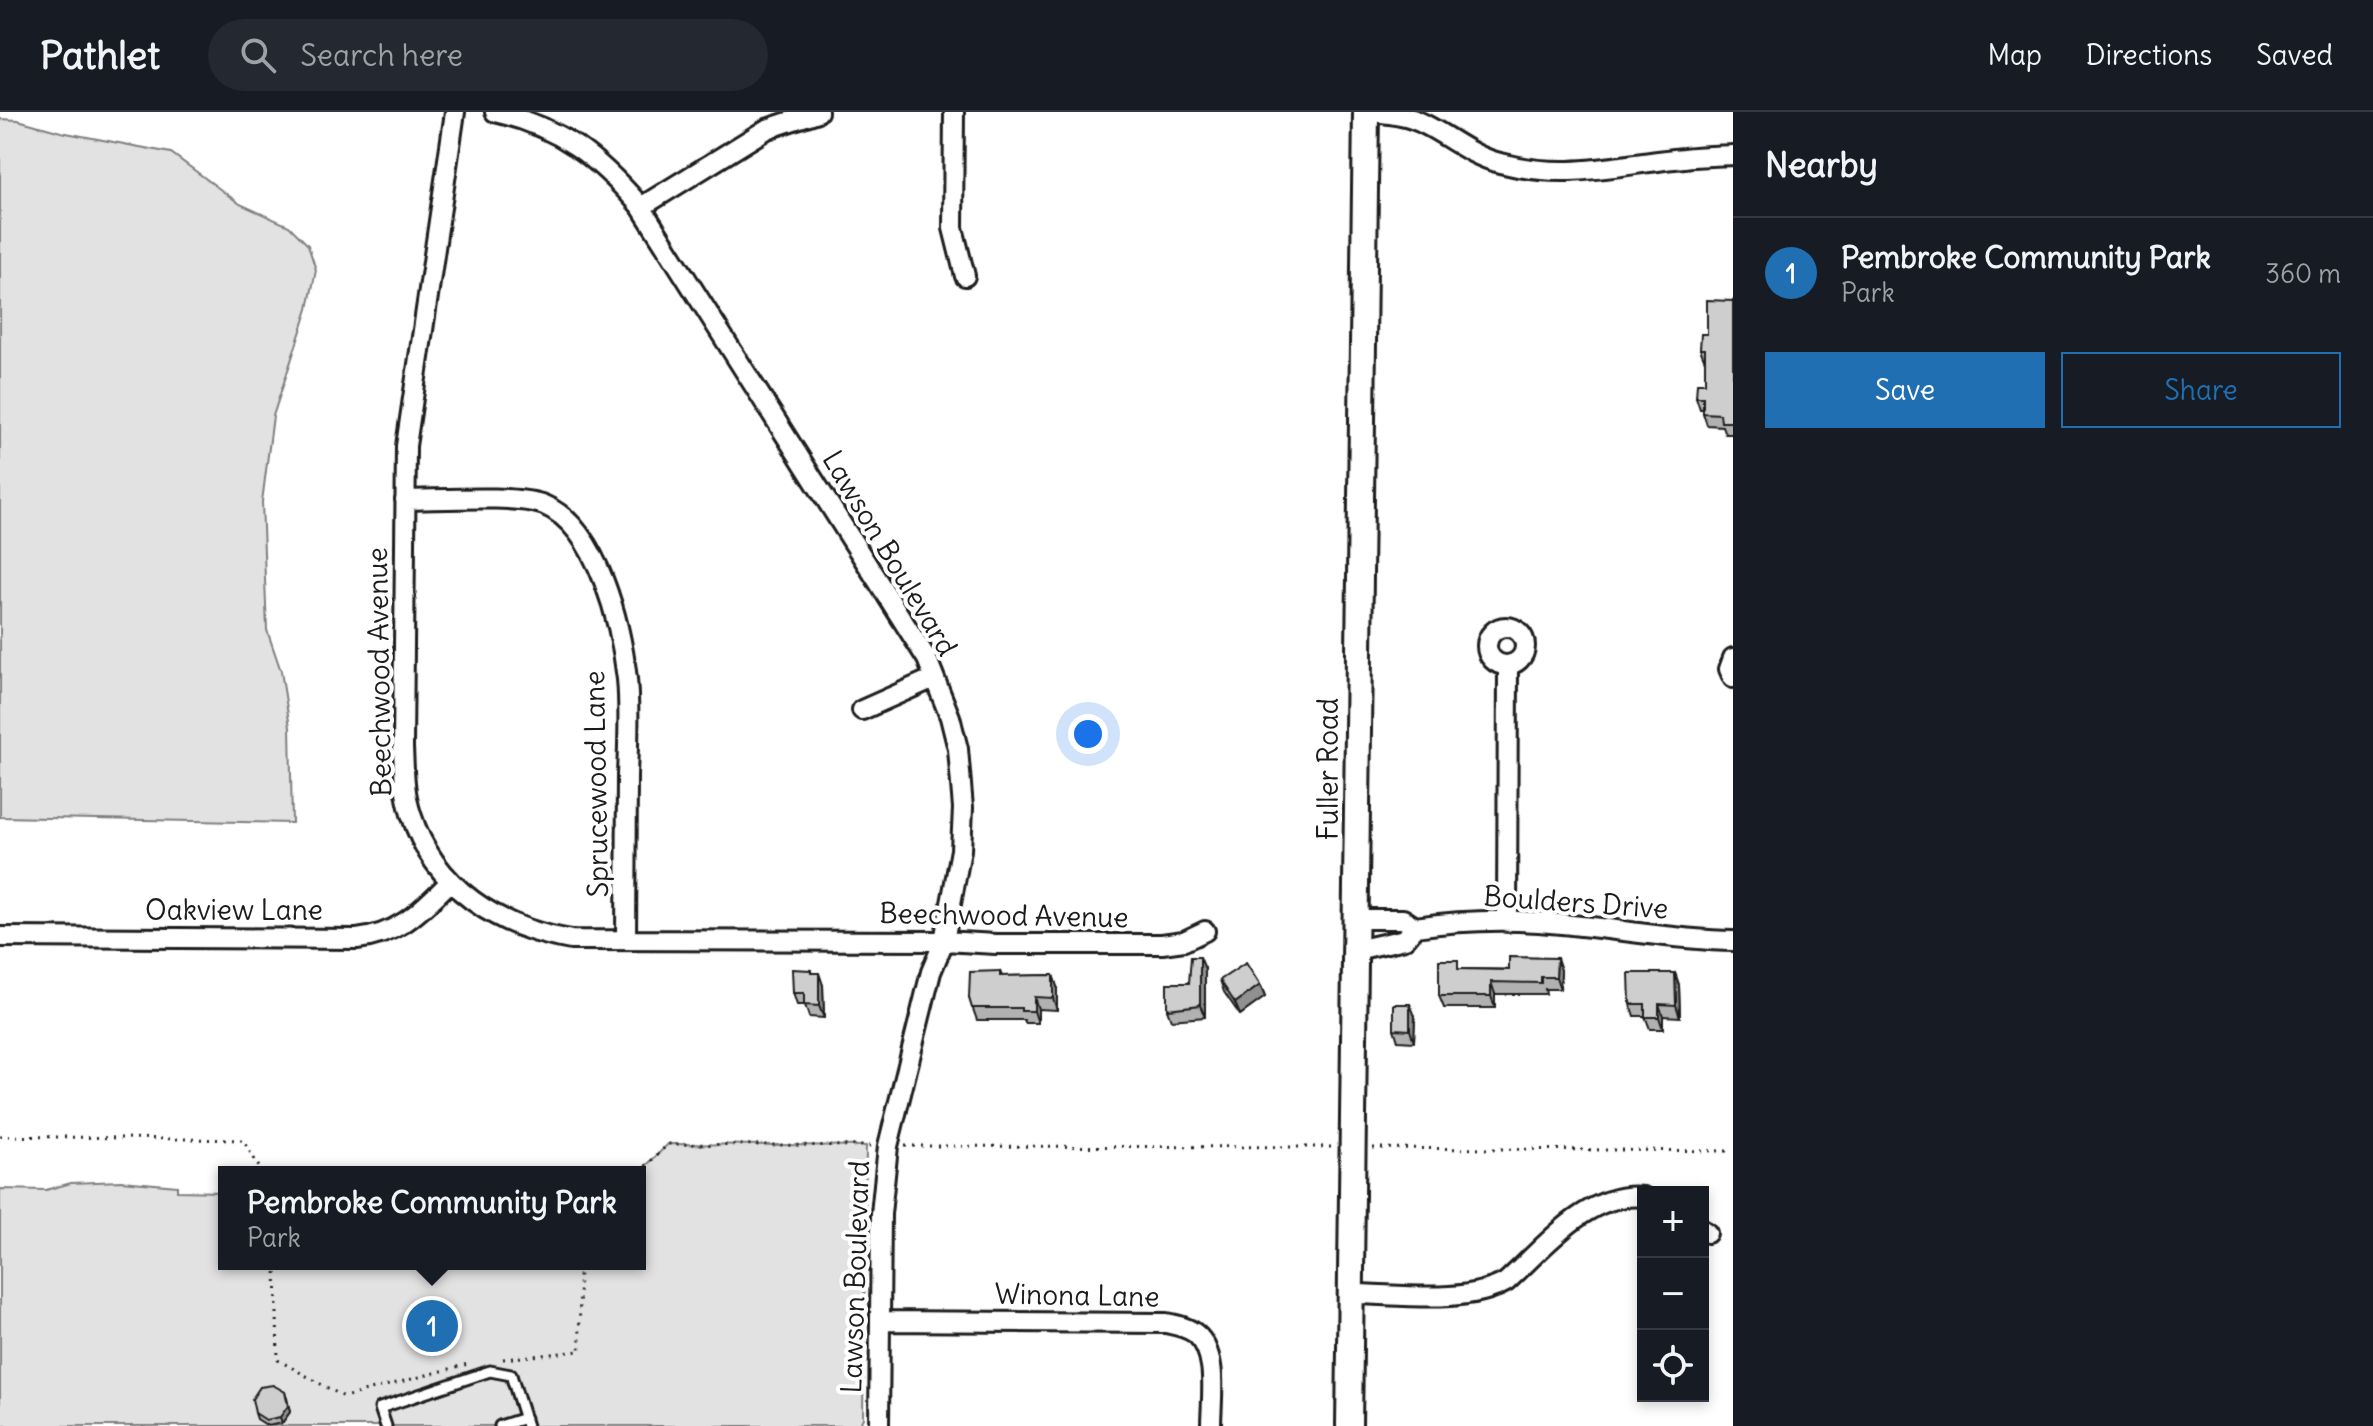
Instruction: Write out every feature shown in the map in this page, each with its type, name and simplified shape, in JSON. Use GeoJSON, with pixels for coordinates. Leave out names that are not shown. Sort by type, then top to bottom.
{"type":"FeatureCollection","features":[{"type":"Feature","properties":{"kind":"street","name":"Beechwood Avenue"},"geometry":{"type":"LineString","coordinates":[[455,112],[408,419],[405,500],[404,783],[411,815],[428,853],[449,883],[472,902],[508,924],[571,940],[1162,944],[1184,941],[1205,931]]}},
{"type":"Feature","properties":{"kind":"street","name":"Lawson Boulevard"},"geometry":{"type":"LineString","coordinates":[[495,112],[523,118],[565,138],[614,175],[641,207],[927,659],[950,717],[958,749],[963,808],[961,850],[944,941],[931,972],[888,1146],[881,1214],[879,1426]]}},
{"type":"Feature","properties":{"kind":"street"},"geometry":{"type":"LineString","coordinates":[[641,207],[767,129],[818,112]]}},
{"type":"Feature","properties":{"kind":"street"},"geometry":{"type":"LineString","coordinates":[[954,112],[953,228],[965,276]]}},
{"type":"Feature","properties":{"kind":"street"},"geometry":{"type":"LineString","coordinates":[[1368,112],[1400,115],[1423,123],[1471,153],[1499,163],[1546,172],[1593,171],[1684,158],[1733,155]]}},
{"type":"Feature","properties":{"kind":"street","name":"Fuller Road"},"geometry":{"type":"LineString","coordinates":[[1349,1426],[1368,112]]}},
{"type":"Feature","properties":{"kind":"street","name":"Sprucewood Lane"},"geometry":{"type":"LineString","coordinates":[[405,500],[528,500],[555,511],[569,522],[589,551],[604,583],[618,627],[627,679],[626,940]]}},
{"type":"Feature","properties":{"kind":"street"},"geometry":{"type":"LineString","coordinates":[[1733,658],[1729,669],[1733,678]]}},
{"type":"Feature","properties":{"kind":"street"},"geometry":{"type":"LineString","coordinates":[[1507,922],[1508,665]]}},
{"type":"Feature","properties":{"kind":"street"},"geometry":{"type":"LineString","coordinates":[[862,710],[934,678]]}},
{"type":"Feature","properties":{"kind":"street","name":"Oakview Lane"},"geometry":{"type":"LineString","coordinates":[[0,937],[378,937],[408,922],[449,883]]}},
{"type":"Feature","properties":{"kind":"street","name":"Boulders Drive"},"geometry":{"type":"LineString","coordinates":[[1356,919],[1403,919],[1415,927],[1455,922],[1558,923],[1697,940],[1733,941]]}},
{"type":"Feature","properties":{"kind":"street","name":"Boulders Drive"},"geometry":{"type":"LineString","coordinates":[[1356,950],[1405,939],[1415,927]]}},
{"type":"Feature","properties":{"kind":"street"},"geometry":{"type":"LineString","coordinates":[[1351,1294],[1456,1295],[1494,1289],[1506,1282],[1586,1210],[1622,1196],[1637,1197]]}},
{"type":"Feature","properties":{"kind":"street","name":"Winona Lane"},"geometry":{"type":"LineString","coordinates":[[881,1321],[1166,1323],[1184,1327],[1194,1332],[1206,1346],[1211,1369],[1211,1426]]}},
{"type":"Feature","properties":{"kind":"lane"},"geometry":{"type":"LineString","coordinates":[[386,1426],[380,1408],[490,1371],[511,1375],[526,1422],[500,1426]]}},
{"type":"Feature","properties":{"kind":"path"},"geometry":{"type":"LineString","coordinates":[[0,1136],[243,1140],[258,1166]]}},
{"type":"Feature","properties":{"kind":"path"},"geometry":{"type":"LineString","coordinates":[[646,1166],[668,1144],[1733,1151]]}},
{"type":"Feature","properties":{"kind":"path"},"geometry":{"type":"LineString","coordinates":[[276,1270],[278,1360],[344,1397],[481,1362]]}},
{"type":"Feature","properties":{"kind":"path"},"geometry":{"type":"LineString","coordinates":[[495,1360],[580,1351],[579,1270]]}},
{"type":"Feature","properties":{"kind":"shaded area"},"geometry":{"type":"Polygon","coordinates":[[[0,119],[18,120],[61,132],[171,153],[240,204],[289,226],[308,245],[316,270],[308,309],[273,416],[262,502],[267,630],[281,671],[290,727],[292,823],[0,817],[0,119]]]}},
{"type":"Feature","properties":{"kind":"shaded area"},"geometry":{"type":"Polygon","coordinates":[[[668,1144],[866,1146],[863,1418],[859,1426],[0,1426],[0,1189],[46,1190],[71,1183],[121,1181],[177,1186],[177,1191],[218,1192],[218,1270],[646,1270],[646,1166],[668,1144]]]}},
{"type":"Feature","properties":{"kind":"building"},"geometry":{"type":"Polygon","coordinates":[[[1707,300],[1733,301],[1733,422],[1721,422],[1720,414],[1703,413],[1703,397],[1696,397],[1697,383],[1705,383],[1705,349],[1700,349],[1701,334],[1707,334],[1707,300]]]}},
{"type":"Feature","properties":{"kind":"building"},"geometry":{"type":"Polygon","coordinates":[[[1191,957],[1200,957],[1200,1005],[1167,1009],[1167,983],[1189,983],[1191,957]]]}},
{"type":"Feature","properties":{"kind":"building"},"geometry":{"type":"Polygon","coordinates":[[[1509,957],[1557,958],[1556,977],[1541,977],[1541,983],[1491,982],[1491,996],[1439,996],[1439,960],[1458,960],[1458,969],[1509,970],[1509,957]]]}},
{"type":"Feature","properties":{"kind":"building"},"geometry":{"type":"Polygon","coordinates":[[[1246,963],[1260,985],[1235,1003],[1220,980],[1246,963]]]}},
{"type":"Feature","properties":{"kind":"building"},"geometry":{"type":"Polygon","coordinates":[[[792,969],[819,973],[819,1006],[804,1005],[804,993],[793,993],[792,969]]]}},
{"type":"Feature","properties":{"kind":"building"},"geometry":{"type":"Polygon","coordinates":[[[1000,971],[1000,976],[1053,975],[1053,998],[1034,997],[1034,1011],[972,1008],[969,998],[970,972],[1000,971]]]}},
{"type":"Feature","properties":{"kind":"building"},"geometry":{"type":"Polygon","coordinates":[[[1629,973],[1675,973],[1676,1005],[1659,1004],[1659,1017],[1645,1017],[1645,1004],[1630,1004],[1629,973]]]}},
{"type":"Feature","properties":{"kind":"building"},"geometry":{"type":"Polygon","coordinates":[[[1394,1004],[1410,1004],[1410,1030],[1394,1029],[1394,1004]]]}},
{"type":"Feature","properties":{"kind":"building"},"geometry":{"type":"Polygon","coordinates":[[[273,1385],[285,1392],[288,1406],[280,1417],[266,1420],[255,1413],[252,1399],[260,1387],[273,1385]]]}},
{"type":"Feature","properties":{"kind":"place","name":"Pembroke Community Park"},"geometry":{"type":"Point","coordinates":[432,1326]}}]}
